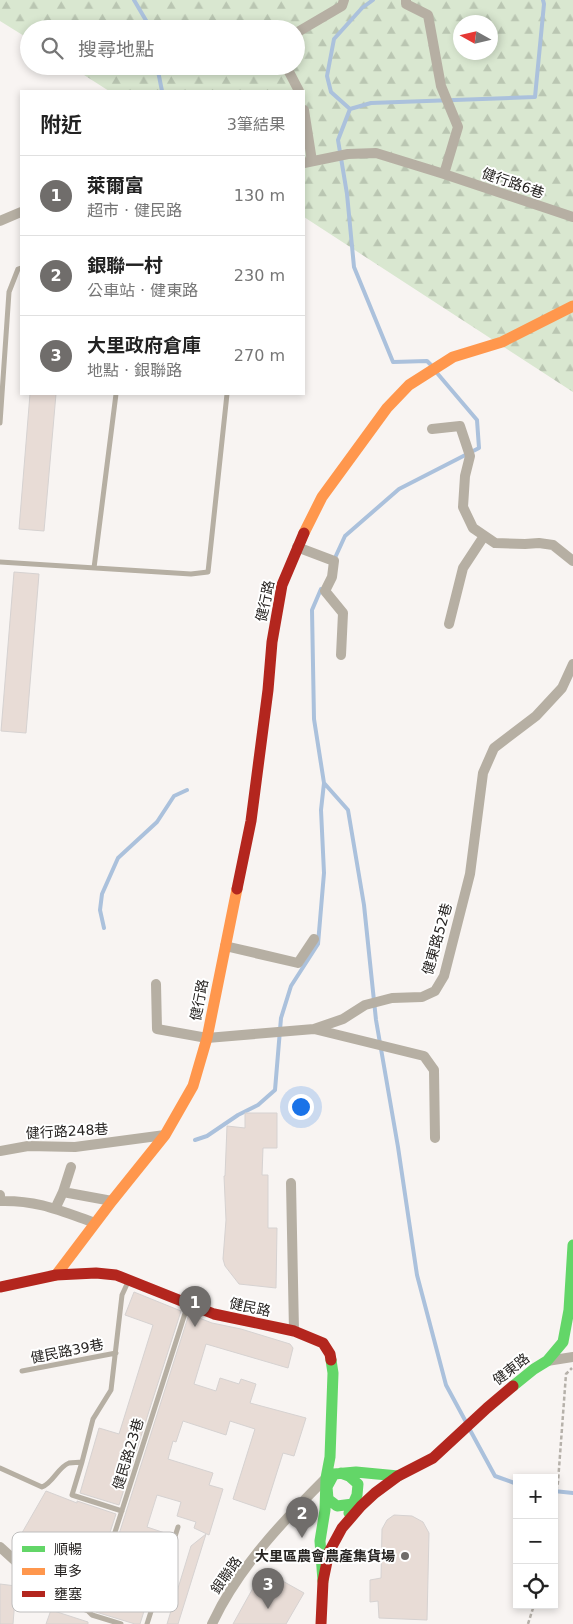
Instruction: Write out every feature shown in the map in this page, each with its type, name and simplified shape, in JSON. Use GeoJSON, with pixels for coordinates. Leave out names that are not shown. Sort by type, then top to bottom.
{"type":"FeatureCollection","features":[{"type":"Feature","properties":{"kind":"street"},"geometry":{"type":"LineString","coordinates":[[305,28],[342,6],[344,0]]}},
{"type":"Feature","properties":{"kind":"street"},"geometry":{"type":"LineString","coordinates":[[406,0],[406,4],[428,15],[441,86],[458,127],[444,174]]}},
{"type":"Feature","properties":{"kind":"street"},"geometry":{"type":"LineString","coordinates":[[291,75],[298,90]]}},
{"type":"Feature","properties":{"kind":"street","name":"健行路6巷"},"geometry":{"type":"LineString","coordinates":[[305,123],[308,162],[348,154],[376,153],[573,217]]}},
{"type":"Feature","properties":{"kind":"street"},"geometry":{"type":"LineString","coordinates":[[0,221],[20,212]]}},
{"type":"Feature","properties":{"kind":"street","name":"健行路"},"geometry":{"type":"LineString","coordinates":[[56,1275],[165,1135],[193,1086],[207,1038],[250,822],[277,611],[282,586],[297,547],[325,491],[387,408],[410,385],[453,357],[502,342],[573,306]]}},
{"type":"Feature","properties":{"kind":"street"},"geometry":{"type":"LineString","coordinates":[[432,429],[460,426],[470,456],[465,476],[463,507],[473,528],[495,543],[539,543],[553,546],[573,561]]}},
{"type":"Feature","properties":{"kind":"street"},"geometry":{"type":"LineString","coordinates":[[449,624],[463,568],[484,536]]}},
{"type":"Feature","properties":{"kind":"street"},"geometry":{"type":"LineString","coordinates":[[297,547],[334,561],[332,577],[325,591],[343,613],[341,655]]}},
{"type":"Feature","properties":{"kind":"street","name":"健東路52巷"},"geometry":{"type":"LineString","coordinates":[[314,1030],[343,1019],[365,1005],[392,998],[422,998],[435,991],[444,976],[470,874],[483,773],[494,748],[536,716],[562,688],[573,664]]}},
{"type":"Feature","properties":{"kind":"street"},"geometry":{"type":"LineString","coordinates":[[225,946],[298,963],[314,939]]}},
{"type":"Feature","properties":{"kind":"street"},"geometry":{"type":"LineString","coordinates":[[156,984],[157,1029],[207,1038]]}},
{"type":"Feature","properties":{"kind":"street"},"geometry":{"type":"LineString","coordinates":[[314,1030],[424,1056],[434,1070],[435,1138]]}},
{"type":"Feature","properties":{"kind":"street","name":"健行路"},"geometry":{"type":"LineString","coordinates":[[207,1038],[314,1030]]}},
{"type":"Feature","properties":{"kind":"street","name":"健行路248巷"},"geometry":{"type":"LineString","coordinates":[[0,1151],[28,1146],[76,1147],[165,1135]]}},
{"type":"Feature","properties":{"kind":"street"},"geometry":{"type":"LineString","coordinates":[[56,1209],[64,1192],[71,1167]]}},
{"type":"Feature","properties":{"kind":"street"},"geometry":{"type":"LineString","coordinates":[[291,1183],[294,1332]]}},
{"type":"Feature","properties":{"kind":"street"},"geometry":{"type":"LineString","coordinates":[[64,1192],[112,1201]]}},
{"type":"Feature","properties":{"kind":"street"},"geometry":{"type":"LineString","coordinates":[[0,1195],[0,1201],[18,1200],[39,1204],[95,1223]]}},
{"type":"Feature","properties":{"kind":"street","name":"健東路"},"geometry":{"type":"LineString","coordinates":[[342,1528],[361,1506],[398,1476],[433,1458],[475,1418],[534,1369],[547,1361],[563,1342],[569,1310],[573,1245]]}},
{"type":"Feature","properties":{"kind":"street","name":"健民路"},"geometry":{"type":"LineString","coordinates":[[0,1284],[56,1275],[96,1273],[116,1275],[214,1314],[294,1332],[323,1343],[330,1354],[333,1374],[329,1439],[339,1463],[326,1484]]}},
{"type":"Feature","properties":{"kind":"street"},"geometry":{"type":"LineString","coordinates":[[547,1361],[572,1362]]}},
{"type":"Feature","properties":{"kind":"street"},"geometry":{"type":"LineString","coordinates":[[353,1504],[344,1507],[333,1505],[326,1484],[328,1479],[334,1474],[339,1463],[356,1472],[398,1476]]}},
{"type":"Feature","properties":{"kind":"street","name":"健東路"},"geometry":{"type":"LineString","coordinates":[[321,1624],[324,1581],[330,1552],[358,1496],[358,1486],[339,1463]]}},
{"type":"Feature","properties":{"kind":"street","name":"健東路"},"geometry":{"type":"LineString","coordinates":[[324,1581],[320,1541],[325,1510],[326,1484]]}},
{"type":"Feature","properties":{"kind":"street","name":"銀聯路"},"geometry":{"type":"LineString","coordinates":[[212,1624],[220,1608],[248,1566],[283,1523],[326,1484]]}},
{"type":"Feature","properties":{"kind":"street"},"geometry":{"type":"LineString","coordinates":[[0,1547],[12,1558]]}},
{"type":"Feature","properties":{"kind":"lane"},"geometry":{"type":"LineString","coordinates":[[0,423],[9,292],[18,269],[20,268]]}},
{"type":"Feature","properties":{"kind":"lane"},"geometry":{"type":"LineString","coordinates":[[94,568],[116,395]]}},
{"type":"Feature","properties":{"kind":"lane"},"geometry":{"type":"LineString","coordinates":[[0,562],[191,574],[208,572],[227,395]]}},
{"type":"Feature","properties":{"kind":"lane","name":"健民路39巷"},"geometry":{"type":"LineString","coordinates":[[122,1511],[72,1495],[93,1419],[111,1390],[122,1295],[129,1279]]}},
{"type":"Feature","properties":{"kind":"lane","name":"健民路23巷"},"geometry":{"type":"LineString","coordinates":[[115,1532],[188,1304]]}},
{"type":"Feature","properties":{"kind":"lane","name":"健民路39巷"},"geometry":{"type":"LineString","coordinates":[[22,1372],[116,1353]]}},
{"type":"Feature","properties":{"kind":"lane"},"geometry":{"type":"LineString","coordinates":[[0,1468],[42,1487],[46,1486],[69,1463],[82,1462]]}},
{"type":"Feature","properties":{"kind":"lane"},"geometry":{"type":"LineString","coordinates":[[176,1532],[178,1527]]}},
{"type":"Feature","properties":{"kind":"lane"},"geometry":{"type":"LineString","coordinates":[[89,1612],[92,1615],[121,1624]]}},
{"type":"Feature","properties":{"kind":"lane"},"geometry":{"type":"LineString","coordinates":[[147,1624],[151,1612]]}},
{"type":"Feature","properties":{"kind":"path"},"geometry":{"type":"LineString","coordinates":[[558,1484],[566,1374],[572,1362]]}},
{"type":"Feature","properties":{"kind":"path"},"geometry":{"type":"LineString","coordinates":[[528,1624],[533,1609]]}},
{"type":"Feature","properties":{"kind":"green space"},"geometry":{"type":"Polygon","coordinates":[[[0,0],[573,0],[573,392],[305,218],[305,90],[107,90],[84,75],[305,75],[305,20],[20,20],[20,33],[0,21],[0,0]]]}},
{"type":"Feature","properties":{"kind":"building"},"geometry":{"type":"Polygon","coordinates":[[[30,395],[56,395],[44,531],[19,529],[30,395]]]}},
{"type":"Feature","properties":{"kind":"building"},"geometry":{"type":"Polygon","coordinates":[[[14,572],[39,574],[26,733],[1,731],[14,572]]]}},
{"type":"Feature","properties":{"kind":"building"},"geometry":{"type":"Polygon","coordinates":[[[245,1113],[277,1113],[277,1148],[263,1148],[262,1175],[268,1175],[268,1228],[277,1228],[276,1288],[239,1284],[225,1266],[223,1259],[226,1220],[224,1176],[227,1126],[245,1128],[245,1113]]]}},
{"type":"Feature","properties":{"kind":"building"},"geometry":{"type":"Polygon","coordinates":[[[134,1292],[181,1311],[119,1505],[80,1493],[99,1428],[119,1434],[153,1325],[125,1315],[134,1292]]]}},
{"type":"Feature","properties":{"kind":"building"},"geometry":{"type":"Polygon","coordinates":[[[189,1314],[212,1323],[241,1329],[290,1344],[293,1348],[288,1368],[206,1344],[194,1384],[216,1391],[220,1378],[239,1384],[241,1379],[256,1384],[250,1403],[306,1418],[294,1456],[283,1453],[265,1510],[233,1499],[255,1429],[230,1421],[226,1435],[183,1421],[176,1442],[173,1441],[168,1459],[213,1473],[209,1485],[223,1489],[209,1535],[194,1528],[196,1522],[177,1516],[181,1502],[157,1495],[147,1527],[162,1532],[120,1532],[189,1314]]]}},
{"type":"Feature","properties":{"kind":"building"},"geometry":{"type":"Polygon","coordinates":[[[46,1491],[77,1503],[77,1501],[116,1514],[110,1532],[22,1532],[46,1491]]]}},
{"type":"Feature","properties":{"kind":"building","name":"大里區農會農產集貨場"},"geometry":{"type":"Polygon","coordinates":[[[394,1515],[412,1516],[423,1522],[429,1533],[427,1620],[379,1618],[378,1601],[370,1602],[370,1580],[381,1578],[382,1529],[387,1520],[394,1515]]]}},
{"type":"Feature","properties":{"kind":"building"},"geometry":{"type":"Polygon","coordinates":[[[206,1534],[178,1624],[167,1624],[171,1612],[178,1612],[178,1588],[191,1546],[206,1534]]]}},
{"type":"Feature","properties":{"kind":"building"},"geometry":{"type":"Polygon","coordinates":[[[263,1570],[304,1593],[286,1624],[233,1624],[263,1570]]]}},
{"type":"Feature","properties":{"kind":"building"},"geometry":{"type":"Polygon","coordinates":[[[0,1584],[12,1586],[13,1624],[0,1624],[0,1584]]]}},
{"type":"Feature","properties":{"kind":"building"},"geometry":{"type":"Polygon","coordinates":[[[50,1612],[57,1612],[88,1622],[88,1624],[46,1624],[50,1612]]]}},
{"type":"Feature","properties":{"kind":"building"},"geometry":{"type":"Polygon","coordinates":[[[96,1612],[144,1612],[140,1624],[96,1612]]]}},
{"type":"Feature","properties":{"kind":"waterway"},"geometry":{"type":"LineString","coordinates":[[134,0],[146,20]]}},
{"type":"Feature","properties":{"kind":"waterway"},"geometry":{"type":"LineString","coordinates":[[350,109],[331,92],[327,76],[334,39],[362,8],[373,0]]}},
{"type":"Feature","properties":{"kind":"waterway"},"geometry":{"type":"LineString","coordinates":[[431,365],[427,361],[393,362],[354,267],[347,194],[338,140],[350,109],[371,103],[535,97],[543,0]]}},
{"type":"Feature","properties":{"kind":"waterway"},"geometry":{"type":"LineString","coordinates":[[159,75],[162,90]]}},
{"type":"Feature","properties":{"kind":"waterway"},"geometry":{"type":"LineString","coordinates":[[334,560],[345,536],[399,489],[479,448],[477,420],[437,373]]}},
{"type":"Feature","properties":{"kind":"waterway"},"geometry":{"type":"LineString","coordinates":[[321,589],[312,610],[314,719],[324,783],[348,810],[364,905],[376,1020],[398,1147],[417,1275],[446,1385],[466,1422]]}},
{"type":"Feature","properties":{"kind":"waterway"},"geometry":{"type":"LineString","coordinates":[[195,1140],[207,1136],[238,1115],[258,1105],[275,1090],[281,1018],[291,986],[318,944],[324,873],[321,810],[324,783]]}},
{"type":"Feature","properties":{"kind":"waterway"},"geometry":{"type":"LineString","coordinates":[[104,928],[100,910],[102,894],[118,858],[157,822],[174,796],[187,790]]}},
{"type":"Feature","properties":{"kind":"waterway"},"geometry":{"type":"LineString","coordinates":[[470,1430],[495,1476],[513,1483]]}},
{"type":"Feature","properties":{"kind":"waterway"},"geometry":{"type":"LineString","coordinates":[[558,1491],[573,1493]]}},
{"type":"Feature","properties":{"kind":"traffic: fast"},"geometry":{"type":"LineString","coordinates":[[513,1386],[547,1361],[563,1342],[569,1310],[573,1245]]}},
{"type":"Feature","properties":{"kind":"traffic: fast"},"geometry":{"type":"LineString","coordinates":[[323,1581],[320,1541],[330,1457],[333,1373],[331,1360]]}},
{"type":"Feature","properties":{"kind":"traffic: fast"},"geometry":{"type":"LineString","coordinates":[[353,1504],[337,1506],[328,1499],[327,1487],[334,1474],[356,1472],[398,1476]]}},
{"type":"Feature","properties":{"kind":"traffic: fast"},"geometry":{"type":"LineString","coordinates":[[341,1473],[349,1476],[358,1484],[357,1495],[349,1513]]}},
{"type":"Feature","properties":{"kind":"traffic: slow"},"geometry":{"type":"LineString","coordinates":[[304,533],[322,497],[387,408],[409,385],[453,357],[502,342],[573,306]]}},
{"type":"Feature","properties":{"kind":"traffic: slow"},"geometry":{"type":"LineString","coordinates":[[56,1275],[165,1135],[193,1086],[207,1038],[237,889]]}},
{"type":"Feature","properties":{"kind":"traffic: jam"},"geometry":{"type":"LineString","coordinates":[[237,889],[251,821],[268,690],[272,642],[282,585],[304,533]]}},
{"type":"Feature","properties":{"kind":"traffic: jam"},"geometry":{"type":"LineString","coordinates":[[0,1287],[56,1275],[96,1273],[116,1275],[214,1314],[294,1331],[323,1343],[330,1354],[331,1360]]}},
{"type":"Feature","properties":{"kind":"traffic: jam"},"geometry":{"type":"LineString","coordinates":[[321,1624],[323,1581],[329,1552],[342,1528],[375,1493],[398,1476],[433,1458],[513,1386]]}},
{"type":"Feature","properties":{"kind":"place","name":"萊爾富"},"geometry":{"type":"Point","coordinates":[195,1327]}},
{"type":"Feature","properties":{"kind":"place","name":"銀聯一村"},"geometry":{"type":"Point","coordinates":[302,1538]}},
{"type":"Feature","properties":{"kind":"place","name":"大里區農會農產集貨場"},"geometry":{"type":"Point","coordinates":[405,1556]}},
{"type":"Feature","properties":{"kind":"place","name":"大里政府倉庫"},"geometry":{"type":"Point","coordinates":[268,1609]}}]}
